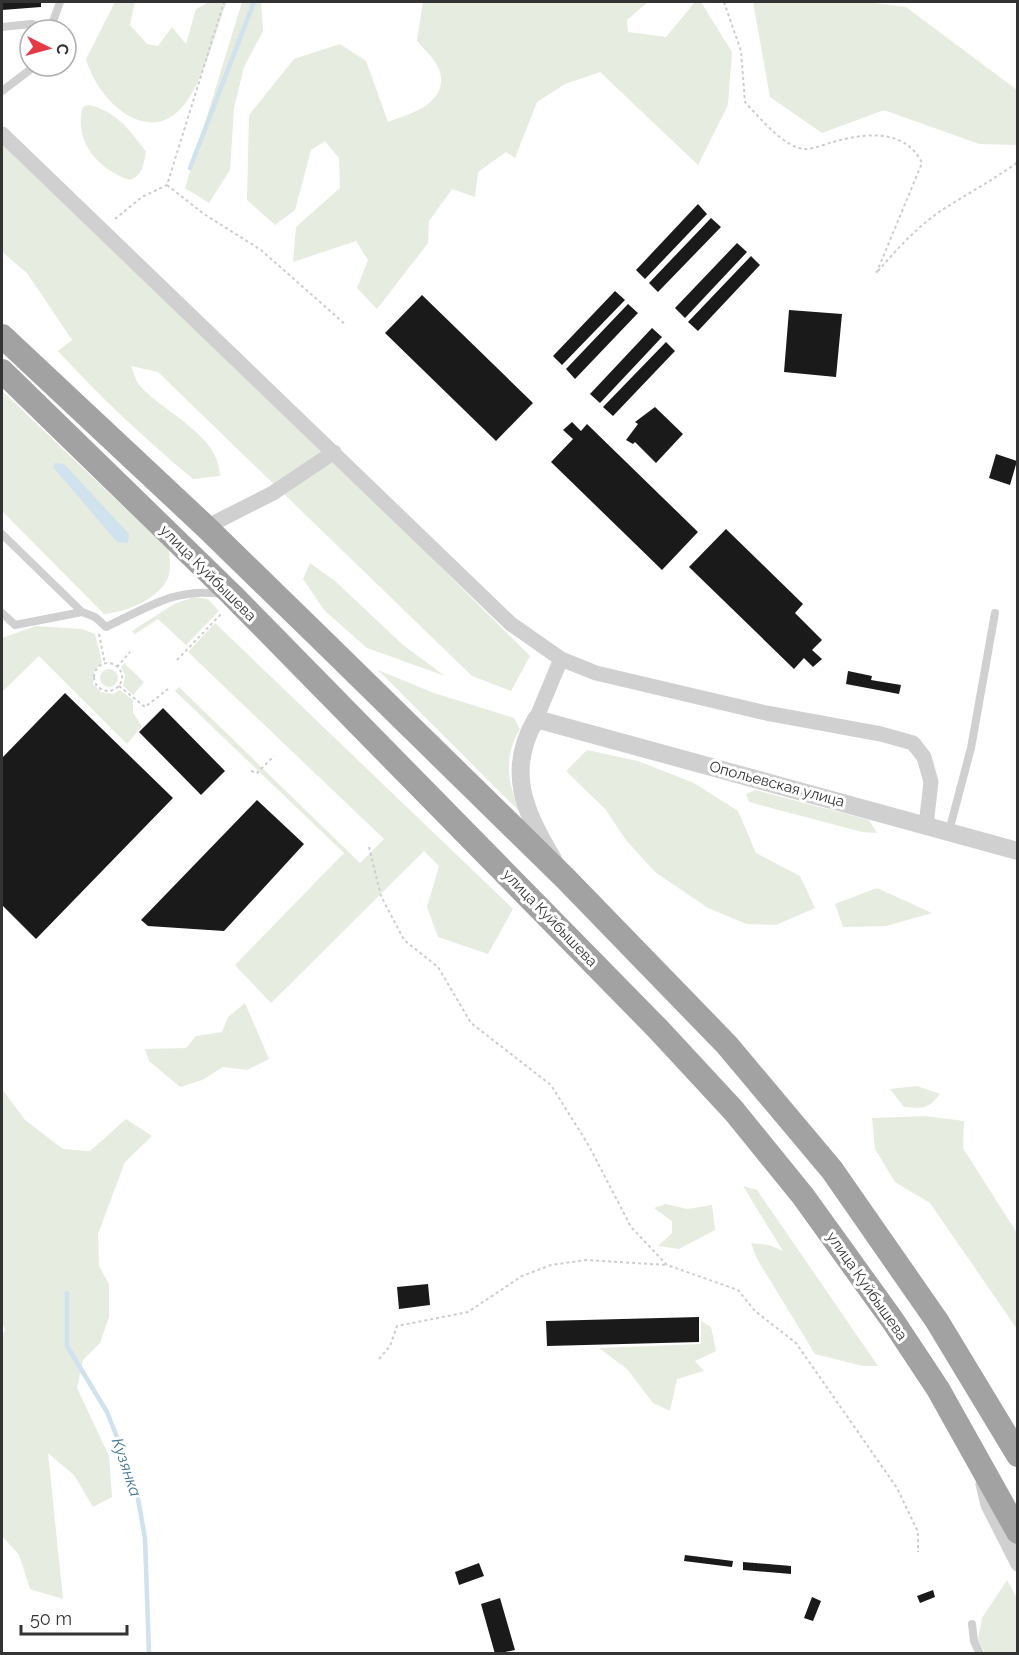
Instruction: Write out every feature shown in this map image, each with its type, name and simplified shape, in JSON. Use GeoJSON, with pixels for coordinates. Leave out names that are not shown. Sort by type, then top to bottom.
{"type":"FeatureCollection","features":[{"type":"Feature","properties":{"kind":"highway","name":"улица Куйбышева"},"geometry":{"type":"LineString","coordinates":[[2,336],[206,527],[565,878],[727,1045],[832,1170],[937,1321],[1017,1455]]}},
{"type":"Feature","properties":{"kind":"highway","name":"улица Куйбышева"},"geometry":{"type":"LineString","coordinates":[[2,371],[227,604],[625,994],[734,1112],[803,1196],[893,1321],[938,1389],[1017,1532]]}},
{"type":"Feature","properties":{"kind":"street"},"geometry":{"type":"LineString","coordinates":[[2,134],[511,624],[537,645],[596,673],[766,713],[881,734],[913,743],[924,757],[931,782],[926,825]]}},
{"type":"Feature","properties":{"kind":"street"},"geometry":{"type":"LineString","coordinates":[[206,527],[273,493],[334,452]]}},
{"type":"Feature","properties":{"kind":"street"},"geometry":{"type":"LineString","coordinates":[[561,658],[536,719],[525,737],[519,763],[520,785],[544,845],[565,878]]}},
{"type":"Feature","properties":{"kind":"street","name":"Опольевская улица"},"geometry":{"type":"LineString","coordinates":[[536,719],[949,832],[1017,848]]}},
{"type":"Feature","properties":{"kind":"street"},"geometry":{"type":"LineString","coordinates":[[973,1450],[988,1505],[1017,1564]]}},
{"type":"Feature","properties":{"kind":"lane"},"geometry":{"type":"LineString","coordinates":[[54,18],[60,2]]}},
{"type":"Feature","properties":{"kind":"lane"},"geometry":{"type":"LineString","coordinates":[[2,27],[18,25]]}},
{"type":"Feature","properties":{"kind":"lane"},"geometry":{"type":"LineString","coordinates":[[2,91],[19,78]]}},
{"type":"Feature","properties":{"kind":"lane"},"geometry":{"type":"LineString","coordinates":[[2,534],[82,612],[95,617],[106,627],[177,594],[203,591],[227,604]]}},
{"type":"Feature","properties":{"kind":"lane"},"geometry":{"type":"LineString","coordinates":[[2,613],[15,625],[82,612]]}},
{"type":"Feature","properties":{"kind":"lane"},"geometry":{"type":"LineString","coordinates":[[949,832],[971,748],[995,613]]}},
{"type":"Feature","properties":{"kind":"lane"},"geometry":{"type":"LineString","coordinates":[[972,1624],[974,1641],[980,1653]]}},
{"type":"Feature","properties":{"kind":"path"},"geometry":{"type":"LineString","coordinates":[[115,219],[142,197],[167,185],[224,2]]}},
{"type":"Feature","properties":{"kind":"path"},"geometry":{"type":"LineString","coordinates":[[724,2],[741,51],[745,102],[782,140],[805,150],[871,134],[899,138],[915,149],[922,163],[876,273],[904,242],[941,211],[981,188],[1017,162]]}},
{"type":"Feature","properties":{"kind":"path"},"geometry":{"type":"LineString","coordinates":[[167,185],[204,214],[261,250],[346,325]]}},
{"type":"Feature","properties":{"kind":"path"},"geometry":{"type":"LineString","coordinates":[[177,660],[227,604]]}},
{"type":"Feature","properties":{"kind":"path"},"geometry":{"type":"LineString","coordinates":[[95,617],[105,664]]}},
{"type":"Feature","properties":{"kind":"path"},"geometry":{"type":"LineString","coordinates":[[117,667],[130,652]]}},
{"type":"Feature","properties":{"kind":"path"},"geometry":{"type":"LineString","coordinates":[[105,664],[117,667],[122,676],[119,686],[109,691],[99,687],[95,676],[100,667],[105,664]]}},
{"type":"Feature","properties":{"kind":"path"},"geometry":{"type":"LineString","coordinates":[[119,686],[145,707],[168,689]]}},
{"type":"Feature","properties":{"kind":"path"},"geometry":{"type":"LineString","coordinates":[[251,771],[257,773],[274,756]]}},
{"type":"Feature","properties":{"kind":"path"},"geometry":{"type":"LineString","coordinates":[[369,847],[381,896],[404,940],[438,967],[471,1023],[551,1085],[589,1146],[631,1227],[667,1264]]}},
{"type":"Feature","properties":{"kind":"path"},"geometry":{"type":"LineString","coordinates":[[379,1359],[390,1346],[397,1326],[468,1312],[522,1276],[551,1265],[586,1260],[667,1264],[738,1290],[755,1311],[796,1343],[897,1488],[918,1532],[918,1552]]}},
{"type":"Feature","properties":{"kind":"shaded area"},"geometry":{"type":"Polygon","coordinates":[[[115,2],[135,2],[130,25],[147,44],[158,46],[172,27],[186,44],[196,9],[209,2],[227,2],[196,86],[184,105],[169,118],[151,122],[129,116],[108,99],[93,76],[86,59],[115,2]]]}},
{"type":"Feature","properties":{"kind":"shaded area"},"geometry":{"type":"Polygon","coordinates":[[[242,2],[261,2],[263,31],[244,67],[234,108],[230,170],[209,203],[185,188],[242,2]]]}},
{"type":"Feature","properties":{"kind":"shaded area"},"geometry":{"type":"Polygon","coordinates":[[[423,2],[648,2],[627,20],[628,32],[666,37],[695,2],[701,2],[732,52],[728,105],[698,165],[600,72],[565,84],[537,102],[515,158],[506,152],[478,172],[475,197],[452,189],[429,221],[428,243],[377,309],[357,288],[368,260],[356,241],[293,262],[296,227],[340,188],[339,158],[325,141],[311,150],[295,210],[275,225],[247,200],[249,115],[294,59],[340,44],[366,61],[388,122],[425,106],[433,100],[441,83],[437,64],[417,41],[423,2]]]}},
{"type":"Feature","properties":{"kind":"shaded area"},"geometry":{"type":"Polygon","coordinates":[[[753,2],[867,2],[906,7],[1017,90],[1017,145],[979,144],[884,110],[822,133],[770,97],[753,2]]]}},
{"type":"Feature","properties":{"kind":"shaded area"},"geometry":{"type":"Polygon","coordinates":[[[88,105],[122,122],[146,152],[142,169],[134,178],[130,180],[108,169],[91,152],[85,142],[81,119],[83,107],[88,105]]]}},
{"type":"Feature","properties":{"kind":"shaded area"},"geometry":{"type":"Polygon","coordinates":[[[2,143],[190,317],[530,656],[511,691],[472,676],[158,372],[131,366],[141,387],[190,426],[211,449],[218,462],[220,476],[193,479],[123,417],[58,351],[72,340],[27,273],[2,252],[2,143]]]}},
{"type":"Feature","properties":{"kind":"shaded area"},"geometry":{"type":"Polygon","coordinates":[[[2,391],[169,550],[168,578],[157,593],[149,599],[131,608],[104,614],[2,511],[2,391]]]}},
{"type":"Feature","properties":{"kind":"shaded area"},"geometry":{"type":"Polygon","coordinates":[[[310,563],[335,581],[403,645],[445,676],[367,648],[324,610],[303,579],[310,563]]]}},
{"type":"Feature","properties":{"kind":"shaded area"},"geometry":{"type":"Polygon","coordinates":[[[194,597],[208,599],[219,611],[186,645],[158,619],[135,634],[132,631],[174,604],[194,597]]]}},
{"type":"Feature","properties":{"kind":"shaded area"},"geometry":{"type":"Polygon","coordinates":[[[215,623],[513,909],[488,954],[438,937],[427,907],[439,866],[424,851],[271,1003],[235,965],[344,853],[175,691],[179,687],[360,863],[384,839],[188,652],[215,623]]]}},
{"type":"Feature","properties":{"kind":"shaded area"},"geometry":{"type":"Polygon","coordinates":[[[36,626],[82,629],[95,634],[102,662],[94,671],[93,684],[101,692],[113,694],[120,690],[133,700],[133,713],[142,726],[127,744],[39,656],[2,692],[2,638],[36,626]]]}},
{"type":"Feature","properties":{"kind":"shaded area"},"geometry":{"type":"Polygon","coordinates":[[[124,663],[144,682],[133,695],[123,686],[125,675],[121,667],[124,663]]]}},
{"type":"Feature","properties":{"kind":"shaded area"},"geometry":{"type":"Polygon","coordinates":[[[105,669],[113,669],[118,674],[116,685],[105,687],[100,682],[100,674],[105,669]]]}},
{"type":"Feature","properties":{"kind":"shaded area"},"geometry":{"type":"Polygon","coordinates":[[[378,670],[434,693],[514,718],[520,729],[511,750],[509,772],[513,793],[522,814],[378,670]]]}},
{"type":"Feature","properties":{"kind":"shaded area"},"geometry":{"type":"Polygon","coordinates":[[[587,750],[638,761],[694,783],[738,811],[756,853],[800,876],[815,908],[776,925],[747,924],[708,908],[655,872],[626,840],[605,809],[566,771],[587,750]]]}},
{"type":"Feature","properties":{"kind":"shaded area"},"geometry":{"type":"Polygon","coordinates":[[[755,790],[869,820],[877,833],[862,832],[749,802],[746,794],[755,790]]]}},
{"type":"Feature","properties":{"kind":"shaded area"},"geometry":{"type":"Polygon","coordinates":[[[877,888],[932,913],[886,926],[843,927],[835,904],[877,888]]]}},
{"type":"Feature","properties":{"kind":"shaded area"},"geometry":{"type":"Polygon","coordinates":[[[245,1003],[269,1059],[247,1070],[223,1067],[202,1080],[180,1087],[149,1061],[145,1049],[186,1048],[196,1036],[222,1032],[228,1017],[245,1003]]]}},
{"type":"Feature","properties":{"kind":"shaded area"},"geometry":{"type":"Polygon","coordinates":[[[917,1086],[940,1094],[929,1105],[910,1108],[904,1107],[890,1089],[917,1086]]]}},
{"type":"Feature","properties":{"kind":"shaded area"},"geometry":{"type":"Polygon","coordinates":[[[2,1089],[25,1120],[63,1149],[90,1151],[126,1119],[152,1136],[125,1162],[98,1234],[99,1266],[109,1284],[109,1317],[100,1343],[83,1360],[77,1388],[109,1456],[112,1497],[93,1507],[74,1475],[48,1453],[63,1599],[30,1589],[19,1555],[2,1536],[2,1336],[5,1330],[2,1322],[2,1089]]]}},
{"type":"Feature","properties":{"kind":"shaded area"},"geometry":{"type":"Polygon","coordinates":[[[925,1116],[964,1121],[963,1148],[1017,1233],[1017,1329],[930,1203],[895,1182],[875,1149],[872,1118],[925,1116]]]}},
{"type":"Feature","properties":{"kind":"shaded area"},"geometry":{"type":"Polygon","coordinates":[[[743,1186],[757,1190],[878,1366],[863,1366],[815,1354],[757,1259],[751,1243],[769,1245],[783,1251],[743,1186]]]}},
{"type":"Feature","properties":{"kind":"shaded area"},"geometry":{"type":"Polygon","coordinates":[[[666,1204],[687,1209],[712,1205],[715,1230],[679,1249],[658,1246],[672,1233],[672,1221],[654,1208],[666,1204]]]}},
{"type":"Feature","properties":{"kind":"shaded area"},"geometry":{"type":"Polygon","coordinates":[[[701,1321],[711,1327],[716,1351],[695,1361],[704,1371],[677,1379],[670,1411],[653,1403],[627,1369],[599,1348],[701,1344],[701,1321]]]}},
{"type":"Feature","properties":{"kind":"shaded area"},"geometry":{"type":"Polygon","coordinates":[[[1007,1580],[1017,1598],[1017,1653],[985,1653],[978,1640],[982,1618],[1007,1580]]]}},
{"type":"Feature","properties":{"kind":"water"},"geometry":{"type":"Polygon","coordinates":[[[55,463],[64,464],[129,534],[128,543],[117,542],[53,467],[55,463]]]}},
{"type":"Feature","properties":{"kind":"building"},"geometry":{"type":"Polygon","coordinates":[[[2,2],[41,2],[41,7],[2,10],[2,2]]]}},
{"type":"Feature","properties":{"kind":"building"},"geometry":{"type":"Polygon","coordinates":[[[698,204],[707,214],[645,279],[636,270],[698,204]]]}},
{"type":"Feature","properties":{"kind":"building"},"geometry":{"type":"Polygon","coordinates":[[[711,218],[721,227],[658,292],[649,283],[711,218]]]}},
{"type":"Feature","properties":{"kind":"building"},"geometry":{"type":"Polygon","coordinates":[[[737,243],[747,252],[685,318],[675,308],[737,243]]]}},
{"type":"Feature","properties":{"kind":"building"},"geometry":{"type":"Polygon","coordinates":[[[751,256],[760,265],[698,331],[688,322],[751,256]]]}},
{"type":"Feature","properties":{"kind":"building"},"geometry":{"type":"Polygon","coordinates":[[[615,291],[625,300],[562,365],[553,356],[615,291]]]}},
{"type":"Feature","properties":{"kind":"building"},"geometry":{"type":"Polygon","coordinates":[[[422,295],[533,403],[496,441],[385,333],[422,295]]]}},
{"type":"Feature","properties":{"kind":"building"},"geometry":{"type":"Polygon","coordinates":[[[628,304],[638,313],[575,379],[566,369],[628,304]]]}},
{"type":"Feature","properties":{"kind":"building"},"geometry":{"type":"Polygon","coordinates":[[[789,310],[842,314],[836,377],[784,372],[789,310]]]}},
{"type":"Feature","properties":{"kind":"building"},"geometry":{"type":"Polygon","coordinates":[[[652,328],[662,337],[600,403],[590,394],[652,328]]]}},
{"type":"Feature","properties":{"kind":"building"},"geometry":{"type":"Polygon","coordinates":[[[666,342],[675,351],[613,416],[603,407],[666,342]]]}},
{"type":"Feature","properties":{"kind":"building"},"geometry":{"type":"Polygon","coordinates":[[[655,407],[683,434],[656,463],[635,442],[633,444],[626,440],[638,424],[635,422],[655,407]]]}},
{"type":"Feature","properties":{"kind":"building"},"geometry":{"type":"Polygon","coordinates":[[[572,422],[581,431],[587,424],[698,532],[662,570],[551,462],[573,439],[563,430],[572,422]]]}},
{"type":"Feature","properties":{"kind":"building"},"geometry":{"type":"Polygon","coordinates":[[[996,454],[1017,461],[1010,485],[989,478],[996,454]]]}},
{"type":"Feature","properties":{"kind":"building"},"geometry":{"type":"Polygon","coordinates":[[[726,529],[803,604],[795,613],[822,640],[812,650],[822,659],[813,667],[804,658],[794,669],[689,567],[726,529]]]}},
{"type":"Feature","properties":{"kind":"building"},"geometry":{"type":"Polygon","coordinates":[[[848,671],[872,676],[871,680],[901,685],[899,694],[846,684],[848,671]]]}},
{"type":"Feature","properties":{"kind":"building"},"geometry":{"type":"Polygon","coordinates":[[[65,693],[173,798],[36,939],[2,905],[2,758],[65,693]]]}},
{"type":"Feature","properties":{"kind":"building"},"geometry":{"type":"Polygon","coordinates":[[[163,708],[225,771],[201,795],[139,732],[163,708]]]}},
{"type":"Feature","properties":{"kind":"building"},"geometry":{"type":"Polygon","coordinates":[[[257,800],[304,844],[224,931],[148,926],[141,920],[257,800]]]}},
{"type":"Feature","properties":{"kind":"building"},"geometry":{"type":"Polygon","coordinates":[[[428,1284],[430,1305],[399,1309],[397,1287],[428,1284]]]}},
{"type":"Feature","properties":{"kind":"building"},"geometry":{"type":"Polygon","coordinates":[[[699,1317],[699,1342],[547,1346],[546,1321],[699,1317]]]}},
{"type":"Feature","properties":{"kind":"building"},"geometry":{"type":"Polygon","coordinates":[[[685,1555],[733,1561],[732,1567],[684,1561],[685,1555]]]}},
{"type":"Feature","properties":{"kind":"building"},"geometry":{"type":"Polygon","coordinates":[[[743,1562],[791,1566],[791,1574],[743,1570],[743,1562]]]}},
{"type":"Feature","properties":{"kind":"building"},"geometry":{"type":"Polygon","coordinates":[[[479,1563],[484,1576],[459,1585],[455,1572],[479,1563]]]}},
{"type":"Feature","properties":{"kind":"building"},"geometry":{"type":"Polygon","coordinates":[[[933,1590],[935,1597],[920,1603],[917,1596],[933,1590]]]}},
{"type":"Feature","properties":{"kind":"building"},"geometry":{"type":"Polygon","coordinates":[[[812,1597],[821,1601],[813,1621],[804,1618],[812,1597]]]}},
{"type":"Feature","properties":{"kind":"building"},"geometry":{"type":"Polygon","coordinates":[[[500,1598],[515,1650],[495,1654],[481,1604],[500,1598]]]}},
{"type":"Feature","properties":{"kind":"waterway"},"geometry":{"type":"LineString","coordinates":[[190,168],[254,2]]}},
{"type":"Feature","properties":{"kind":"waterway","name":"Кузянка"},"geometry":{"type":"LineString","coordinates":[[67,1293],[67,1346],[107,1412],[135,1482],[145,1538],[149,1654]]}}]}
